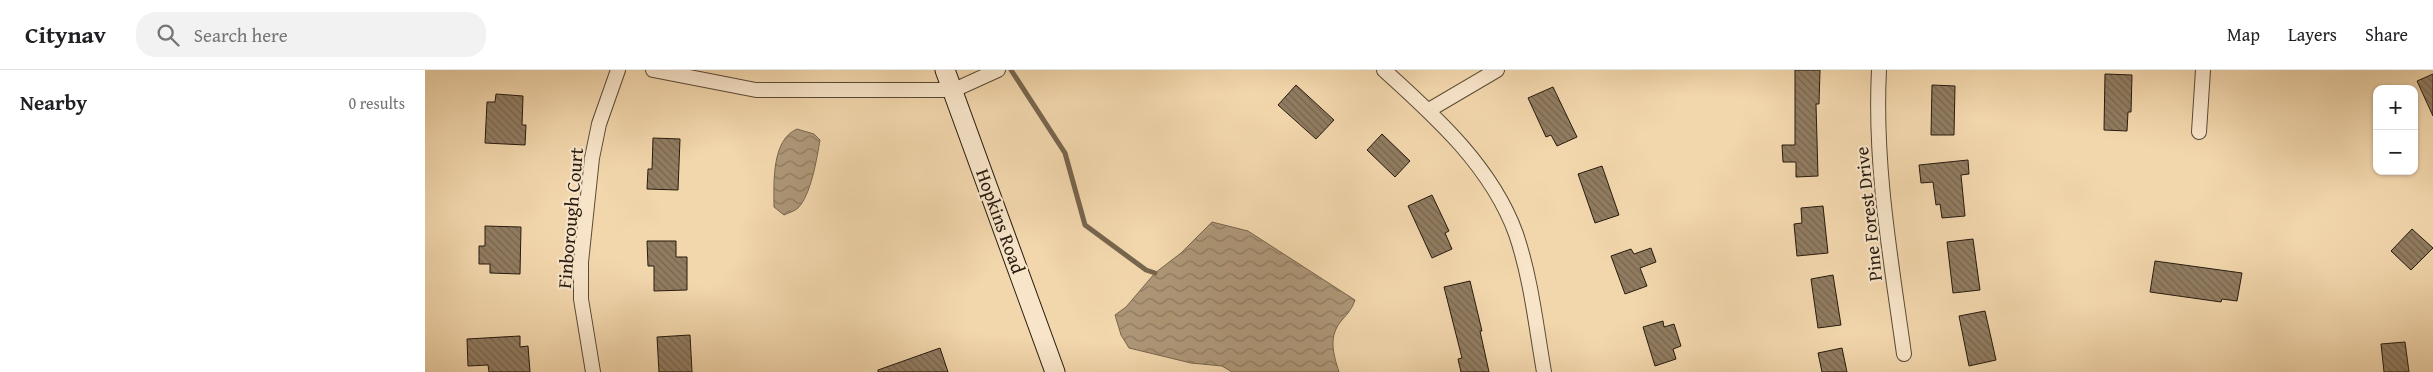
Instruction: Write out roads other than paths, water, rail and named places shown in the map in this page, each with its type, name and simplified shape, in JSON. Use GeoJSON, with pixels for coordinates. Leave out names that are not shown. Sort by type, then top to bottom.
{"type":"FeatureCollection","features":[{"type":"Feature","properties":{"kind":"main road","name":"Hopkins Road"},"geometry":{"type":"LineString","coordinates":[[945,70],[1055,372]]}},
{"type":"Feature","properties":{"kind":"street","name":"Finborough Court"},"geometry":{"type":"LineString","coordinates":[[593,372],[581,299],[581,262],[593,158],[599,124],[618,70]]}},
{"type":"Feature","properties":{"kind":"street"},"geometry":{"type":"LineString","coordinates":[[653,70],[756,90],[953,90],[998,70]]}},
{"type":"Feature","properties":{"kind":"street"},"geometry":{"type":"LineString","coordinates":[[1384,70],[1429,110],[1467,153],[1493,188],[1516,234],[1530,289],[1544,372]]}},
{"type":"Feature","properties":{"kind":"street"},"geometry":{"type":"LineString","coordinates":[[1429,110],[1497,70]]}},
{"type":"Feature","properties":{"kind":"street","name":"Pine Forest Drive"},"geometry":{"type":"LineString","coordinates":[[1879,70],[1878,102],[1881,192],[1904,354]]}},
{"type":"Feature","properties":{"kind":"street"},"geometry":{"type":"LineString","coordinates":[[2199,132],[2203,70]]}},
{"type":"Feature","properties":{"kind":"water"},"geometry":{"type":"Polygon","coordinates":[[[797,129],[814,134],[820,140],[813,176],[807,194],[798,208],[784,215],[774,207],[774,175],[778,152],[782,143],[797,129]]]}},
{"type":"Feature","properties":{"kind":"water"},"geometry":{"type":"Polygon","coordinates":[[[1212,222],[1248,231],[1355,300],[1350,311],[1338,326],[1333,338],[1335,358],[1339,372],[1232,372],[1222,366],[1191,363],[1129,348],[1121,335],[1115,315],[1126,307],[1155,273],[1181,253],[1212,222]]]}},
{"type":"Feature","properties":{"kind":"waterway"},"geometry":{"type":"LineString","coordinates":[[1011,70],[1065,153],[1085,225],[1146,270],[1155,273]]}}]}
